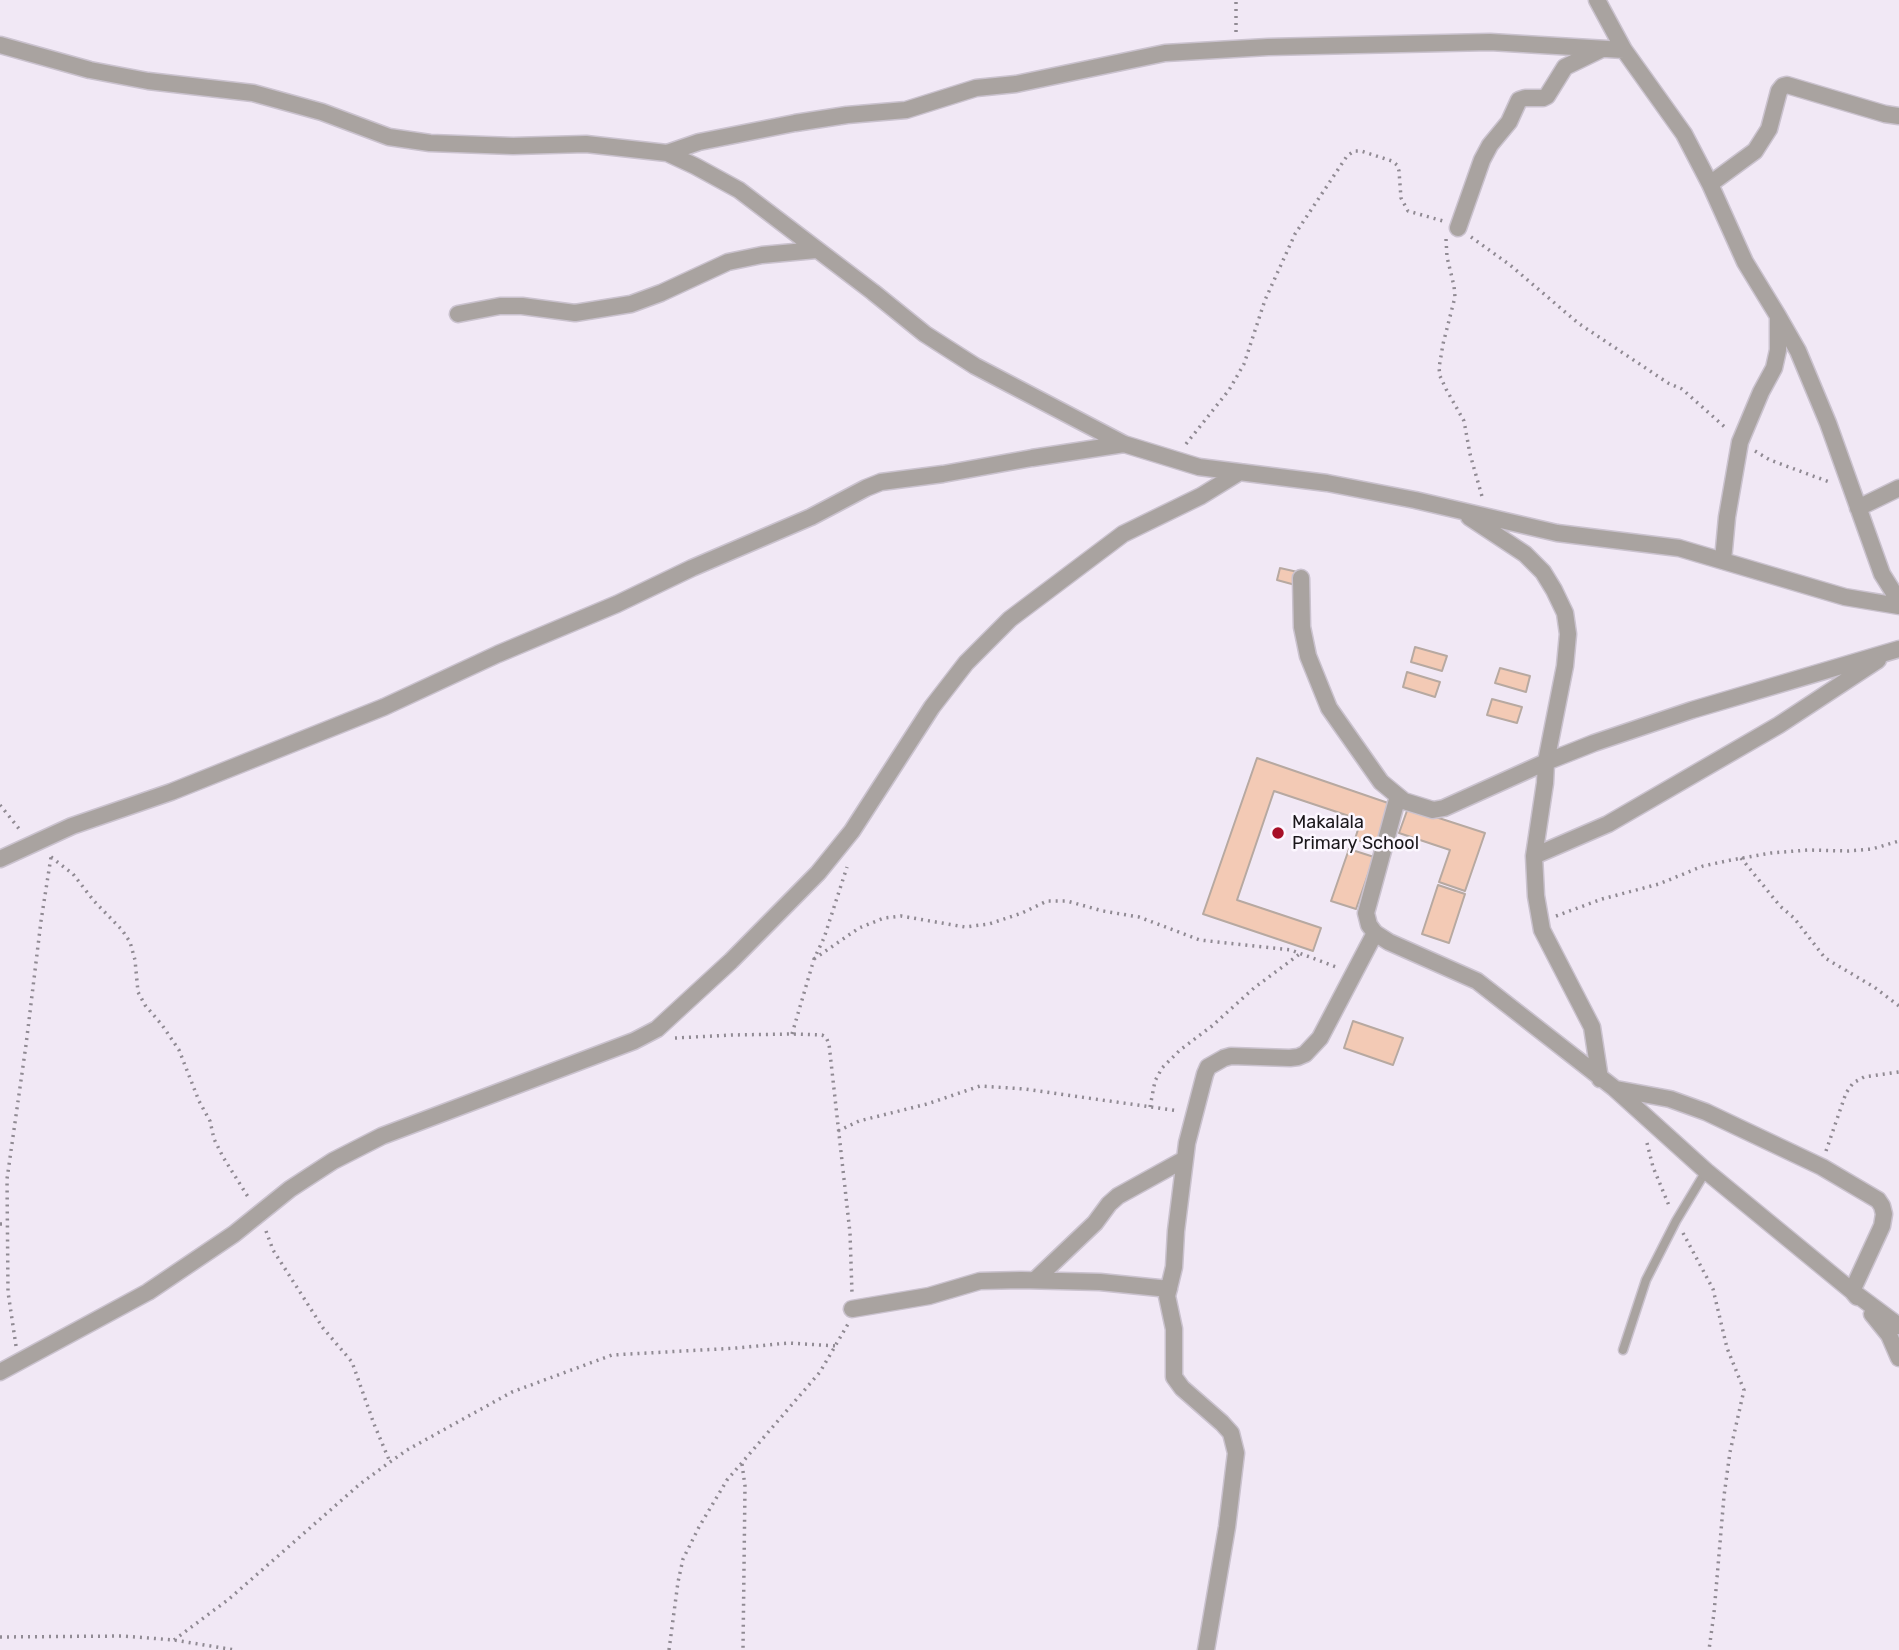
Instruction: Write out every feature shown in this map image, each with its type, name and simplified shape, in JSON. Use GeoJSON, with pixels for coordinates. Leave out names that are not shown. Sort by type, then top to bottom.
{"type":"FeatureCollection","features":[{"type":"Feature","properties":{"kind":"street"},"geometry":{"type":"LineString","coordinates":[[1597,0],[1624,50],[1684,134],[1745,262],[1798,351],[1828,424],[1882,574],[1899,604]]}},
{"type":"Feature","properties":{"kind":"street"},"geometry":{"type":"LineString","coordinates":[[667,153],[699,142],[808,121],[906,110],[976,88],[1042,79],[1165,53],[1236,48],[1490,42],[1624,50]]}},
{"type":"Feature","properties":{"kind":"street"},"geometry":{"type":"LineString","coordinates":[[0,45],[90,70],[148,81],[253,93],[322,112],[389,137],[430,144],[586,144],[667,153],[739,190],[935,340],[986,372],[1124,444],[1199,467],[1327,483],[1557,533],[1679,548],[1845,597],[1899,604]]}},
{"type":"Feature","properties":{"kind":"street"},"geometry":{"type":"LineString","coordinates":[[1452,225],[1490,145],[1510,122],[1519,100],[1547,96],[1565,67],[1602,49]]}},
{"type":"Feature","properties":{"kind":"street"},"geometry":{"type":"LineString","coordinates":[[1710,184],[1755,151],[1769,129],[1779,91],[1783,86],[1899,116]]}},
{"type":"Feature","properties":{"kind":"street"},"geometry":{"type":"LineString","coordinates":[[458,314],[500,306],[575,313],[631,304],[728,262],[762,255],[816,250]]}},
{"type":"Feature","properties":{"kind":"street"},"geometry":{"type":"LineString","coordinates":[[1723,560],[1727,517],[1740,442],[1761,391],[1774,368],[1778,350],[1778,316]]}},
{"type":"Feature","properties":{"kind":"street"},"geometry":{"type":"LineString","coordinates":[[0,859],[72,826],[211,777],[384,707],[811,517],[881,482],[1124,444]]}},
{"type":"Feature","properties":{"kind":"street"},"geometry":{"type":"LineString","coordinates":[[0,1372],[148,1292],[234,1234],[290,1189],[333,1161],[382,1136],[634,1041],[657,1029],[731,961],[818,873],[852,831],[932,707],[966,663],[1010,619],[1123,534],[1201,496],[1240,472]]}},
{"type":"Feature","properties":{"kind":"street"},"geometry":{"type":"LineString","coordinates":[[1858,508],[1899,488]]}},
{"type":"Feature","properties":{"kind":"street"},"geometry":{"type":"LineString","coordinates":[[1459,510],[1525,554],[1543,572],[1564,613],[1568,634],[1565,666],[1546,762],[1534,856],[1536,896],[1542,930],[1586,1012],[1607,1084]]}},
{"type":"Feature","properties":{"kind":"street"},"geometry":{"type":"LineString","coordinates":[[1301,578],[1302,627],[1308,656],[1329,708],[1381,782],[1404,801],[1433,810],[1444,808],[1594,743],[1692,710],[1896,650]]}},
{"type":"Feature","properties":{"kind":"street"},"geometry":{"type":"LineString","coordinates":[[1534,856],[1608,824],[1779,724],[1896,650]]}},
{"type":"Feature","properties":{"kind":"street"},"geometry":{"type":"LineString","coordinates":[[1398,796],[1366,913],[1369,925],[1375,933],[1389,942],[1476,981],[1639,1110],[1706,1171],[1852,1291],[1899,1326]]}},
{"type":"Feature","properties":{"kind":"street"},"geometry":{"type":"LineString","coordinates":[[1206,1650],[1227,1527],[1236,1453],[1231,1433],[1182,1388],[1174,1377],[1174,1329],[1167,1296],[1174,1267],[1185,1159],[1195,1112],[1205,1074],[1208,1067],[1216,1062],[1231,1056],[1290,1058],[1305,1054],[1320,1038],[1375,933]]}},
{"type":"Feature","properties":{"kind":"street"},"geometry":{"type":"LineString","coordinates":[[1607,1084],[1670,1099],[1706,1112],[1822,1167],[1878,1200],[1884,1214],[1882,1226],[1852,1291]]}},
{"type":"Feature","properties":{"kind":"street"},"geometry":{"type":"LineString","coordinates":[[1035,1280],[1095,1223],[1118,1196],[1185,1159]]}},
{"type":"Feature","properties":{"kind":"street"},"geometry":{"type":"LineString","coordinates":[[852,1309],[929,1296],[980,1281],[1100,1282],[1169,1289]]}},
{"type":"Feature","properties":{"kind":"street"},"geometry":{"type":"LineString","coordinates":[[1852,1291],[1883,1327],[1899,1358]]}},
{"type":"Feature","properties":{"kind":"lane"},"geometry":{"type":"LineString","coordinates":[[1623,1350],[1646,1280],[1676,1221],[1706,1171]]}},
{"type":"Feature","properties":{"kind":"path"},"geometry":{"type":"LineString","coordinates":[[1236,0],[1236,48]]}},
{"type":"Feature","properties":{"kind":"path"},"geometry":{"type":"LineString","coordinates":[[1175,460],[1229,390],[1244,364],[1265,300],[1295,234],[1347,156],[1354,151],[1361,151],[1397,165],[1401,198],[1408,211],[1452,225],[1510,265],[1578,323],[1668,383],[1682,389],[1740,442],[1770,460],[1851,489]]}},
{"type":"Feature","properties":{"kind":"path"},"geometry":{"type":"LineString","coordinates":[[1452,225],[1447,257],[1455,297],[1443,344],[1440,376],[1464,421],[1477,483],[1489,518]]}},
{"type":"Feature","properties":{"kind":"path"},"geometry":{"type":"LineString","coordinates":[[0,805],[19,830],[34,843]]}},
{"type":"Feature","properties":{"kind":"path"},"geometry":{"type":"LineString","coordinates":[[1541,922],[1602,899],[1659,884],[1703,866],[1770,853],[1872,849],[1899,841]]}},
{"type":"Feature","properties":{"kind":"path"},"geometry":{"type":"LineString","coordinates":[[18,1362],[8,1292],[7,1179],[51,857],[73,874],[130,942],[138,992],[179,1050],[210,1121],[214,1139],[259,1214],[273,1250],[323,1328],[352,1362],[390,1462]]}},
{"type":"Feature","properties":{"kind":"path"},"geometry":{"type":"LineString","coordinates":[[1741,858],[1825,958],[1874,987],[1899,1006]]}},
{"type":"Feature","properties":{"kind":"path"},"geometry":{"type":"LineString","coordinates":[[792,1034],[814,959],[824,938],[847,864]]}},
{"type":"Feature","properties":{"kind":"path"},"geometry":{"type":"LineString","coordinates":[[814,959],[859,928],[884,918],[901,916],[965,927],[1022,913],[1046,901],[1067,901],[1139,917],[1200,940],[1291,950],[1354,974]]}},
{"type":"Feature","properties":{"kind":"path"},"geometry":{"type":"LineString","coordinates":[[1150,1107],[1155,1081],[1162,1068],[1254,988],[1301,954]]}},
{"type":"Feature","properties":{"kind":"path"},"geometry":{"type":"LineString","coordinates":[[668,1038],[822,1035],[829,1044],[850,1233],[852,1309],[850,1319],[820,1372],[727,1480],[683,1559],[669,1650]]}},
{"type":"Feature","properties":{"kind":"path"},"geometry":{"type":"LineString","coordinates":[[1822,1167],[1846,1093],[1853,1083],[1864,1077],[1899,1072]]}},
{"type":"Feature","properties":{"kind":"path"},"geometry":{"type":"LineString","coordinates":[[838,1131],[859,1122],[927,1104],[980,1086],[1026,1089],[1195,1112]]}},
{"type":"Feature","properties":{"kind":"path"},"geometry":{"type":"LineString","coordinates":[[1639,1110],[1661,1190],[1713,1289],[1727,1348],[1744,1390],[1730,1451],[1709,1650]]}},
{"type":"Feature","properties":{"kind":"path"},"geometry":{"type":"LineString","coordinates":[[0,1224],[7,1224]]}},
{"type":"Feature","properties":{"kind":"path"},"geometry":{"type":"LineString","coordinates":[[174,1640],[229,1599],[360,1484],[407,1450],[512,1392],[612,1356],[788,1343],[836,1346]]}},
{"type":"Feature","properties":{"kind":"path"},"geometry":{"type":"LineString","coordinates":[[742,1464],[745,1486],[743,1650]]}},
{"type":"Feature","properties":{"kind":"path"},"geometry":{"type":"LineString","coordinates":[[0,1637],[123,1636],[174,1640],[235,1650]]}},
{"type":"Feature","properties":{"kind":"building"},"geometry":{"type":"Polygon","coordinates":[[[1280,568],[1302,573],[1299,586],[1277,580],[1280,568]]]}},
{"type":"Feature","properties":{"kind":"building"},"geometry":{"type":"Polygon","coordinates":[[[1415,647],[1447,656],[1442,671],[1411,662],[1415,647]]]}},
{"type":"Feature","properties":{"kind":"building"},"geometry":{"type":"Polygon","coordinates":[[[1500,668],[1530,676],[1526,692],[1495,683],[1500,668]]]}},
{"type":"Feature","properties":{"kind":"building"},"geometry":{"type":"Polygon","coordinates":[[[1407,672],[1440,682],[1435,697],[1403,687],[1407,672]]]}},
{"type":"Feature","properties":{"kind":"building"},"geometry":{"type":"Polygon","coordinates":[[[1492,699],[1522,707],[1517,723],[1487,715],[1492,699]]]}},
{"type":"Feature","properties":{"kind":"building"},"geometry":{"type":"Polygon","coordinates":[[[1257,758],[1391,804],[1376,846],[1355,839],[1361,820],[1274,791],[1237,900],[1321,928],[1313,951],[1203,914],[1257,758]]]}},
{"type":"Feature","properties":{"kind":"building"},"geometry":{"type":"Polygon","coordinates":[[[1408,808],[1485,833],[1465,891],[1439,882],[1450,850],[1399,833],[1408,808]]]}},
{"type":"Feature","properties":{"kind":"building"},"geometry":{"type":"Polygon","coordinates":[[[1349,849],[1374,857],[1356,909],[1331,901],[1349,849]]]}},
{"type":"Feature","properties":{"kind":"building"},"geometry":{"type":"Polygon","coordinates":[[[1438,885],[1465,894],[1449,943],[1422,934],[1438,885]]]}},
{"type":"Feature","properties":{"kind":"building"},"geometry":{"type":"Polygon","coordinates":[[[1353,1021],[1403,1038],[1393,1065],[1344,1048],[1353,1021]]]}},
{"type":"Feature","properties":{"kind":"place","name":"Makalala Primary School"},"geometry":{"type":"Point","coordinates":[1278,833]}}]}
